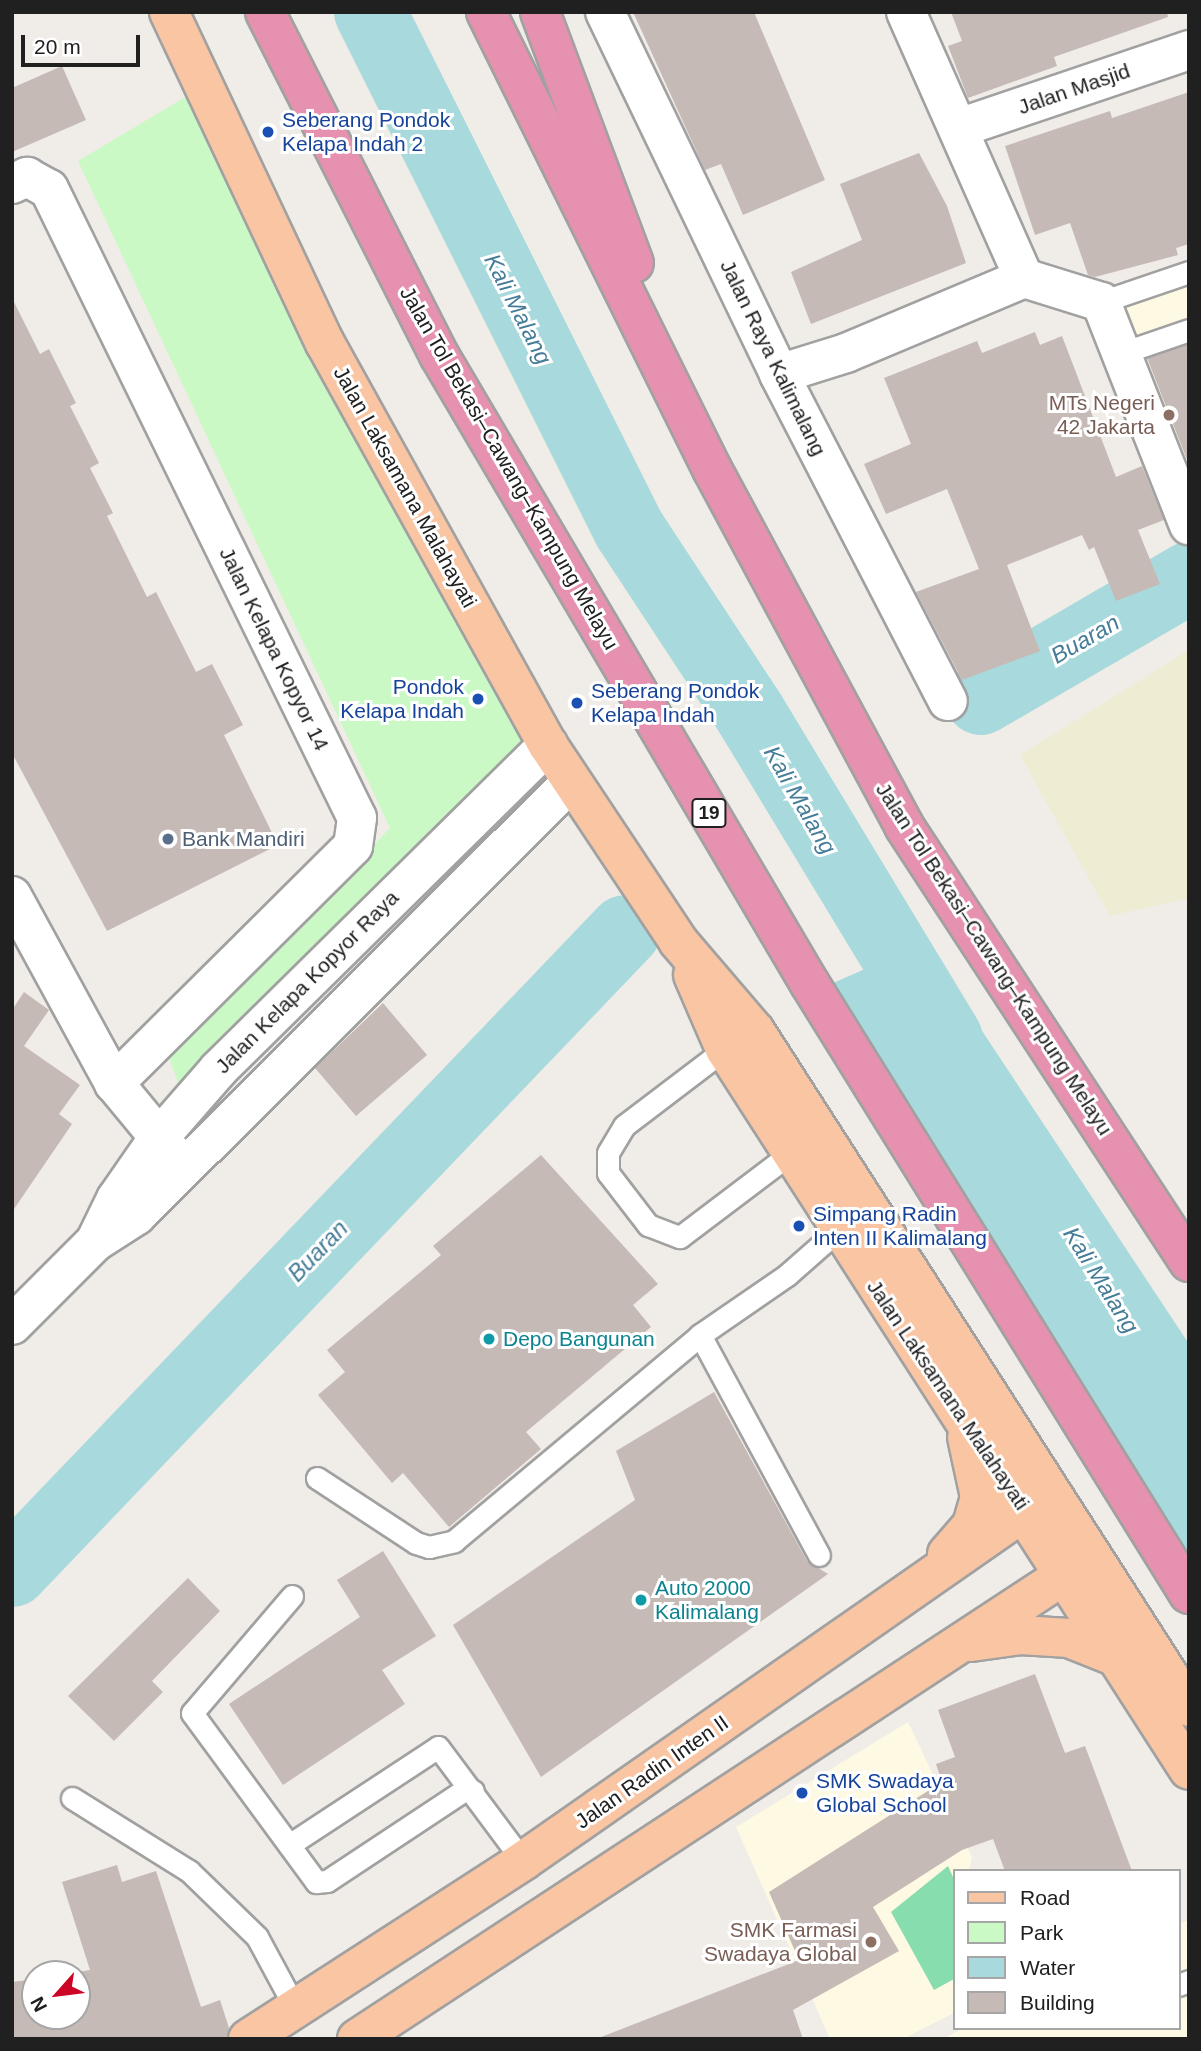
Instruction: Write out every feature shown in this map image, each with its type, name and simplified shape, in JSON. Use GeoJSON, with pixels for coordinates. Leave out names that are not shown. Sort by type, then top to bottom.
{"type":"FeatureCollection","features":[{"type":"Feature","properties":{"kind":"highway","name":"Jalan Tol Bekasi–Cawang–Kampung Melayu"},"geometry":{"type":"LineString","coordinates":[[265,12],[439,355],[810,984],[1189,1594]]}},
{"type":"Feature","properties":{"kind":"highway","name":"Jalan Tol Bekasi–Cawang–Kampung Melayu"},"geometry":{"type":"LineString","coordinates":[[486,12],[712,468],[904,826],[1189,1262]]}},
{"type":"Feature","properties":{"kind":"highway"},"geometry":{"type":"LineString","coordinates":[[540,12],[712,468]]}},
{"type":"Feature","properties":{"kind":"main road","name":"Jalan Laksamana Malahayati"},"geometry":{"type":"LineString","coordinates":[[169,12],[325,343],[548,745],[678,941],[755,1031],[1078,1566],[1189,1707]]}},
{"type":"Feature","properties":{"kind":"main road","name":"Jalan Laksamana Malahayati"},"geometry":{"type":"LineString","coordinates":[[678,941],[724,1049],[838,1230],[962,1417],[1037,1502]]}},
{"type":"Feature","properties":{"kind":"main road"},"geometry":{"type":"LineString","coordinates":[[920,1585],[972,1525],[979,1497],[962,1417]]}},
{"type":"Feature","properties":{"kind":"main road","name":"Jalan Radin Inten II"},"geometry":{"type":"LineString","coordinates":[[248,2039],[523,1861],[1037,1502]]}},
{"type":"Feature","properties":{"kind":"main road","name":"Jalan Laksamana Malahayati"},"geometry":{"type":"LineString","coordinates":[[1078,1566],[1119,1658],[1189,1770]]}},
{"type":"Feature","properties":{"kind":"main road"},"geometry":{"type":"LineString","coordinates":[[357,2039],[1078,1566]]}},
{"type":"Feature","properties":{"kind":"main road"},"geometry":{"type":"LineString","coordinates":[[959,1644],[1020,1634],[1069,1638],[1119,1658]]}},
{"type":"Feature","properties":{"kind":"street","name":"Jalan Raya Kalimalang"},"geometry":{"type":"LineString","coordinates":[[605,12],[779,374],[948,701]]}},
{"type":"Feature","properties":{"kind":"street"},"geometry":{"type":"LineString","coordinates":[[906,12],[1024,278]]}},
{"type":"Feature","properties":{"kind":"street","name":"Jalan Masjid"},"geometry":{"type":"LineString","coordinates":[[959,128],[1189,50]]}},
{"type":"Feature","properties":{"kind":"street","name":"Jalan Kelapa Kopyor 14"},"geometry":{"type":"LineString","coordinates":[[12,184],[27,177],[49,189],[357,818],[353,846],[114,1083]]}},
{"type":"Feature","properties":{"kind":"street"},"geometry":{"type":"LineString","coordinates":[[779,374],[846,352],[1024,278],[1101,302],[1189,525]]}},
{"type":"Feature","properties":{"kind":"street","name":"Jalan Kelapa Kopyor Raya"},"geometry":{"type":"LineString","coordinates":[[95,1242],[116,1199],[157,1140],[219,1069],[548,745]]}},
{"type":"Feature","properties":{"kind":"street","name":"Jalan Kelapa Kopyor Raya"},"geometry":{"type":"LineString","coordinates":[[12,1325],[95,1242],[136,1215],[571,782]]}},
{"type":"Feature","properties":{"kind":"street"},"geometry":{"type":"LineString","coordinates":[[12,896],[114,1083],[157,1140],[185,1166]]}},
{"type":"Feature","properties":{"kind":"lane"},"geometry":{"type":"LineString","coordinates":[[1101,302],[1189,272]]}},
{"type":"Feature","properties":{"kind":"lane"},"geometry":{"type":"LineString","coordinates":[[1122,353],[1189,330]]}},
{"type":"Feature","properties":{"kind":"lane"},"geometry":{"type":"LineString","coordinates":[[724,1049],[624,1126],[608,1153],[608,1173],[649,1224],[680,1237],[791,1153]]}},
{"type":"Feature","properties":{"kind":"lane"},"geometry":{"type":"LineString","coordinates":[[317,1478],[416,1543],[443,1545],[467,1533],[700,1335],[787,1275],[838,1230]]}},
{"type":"Feature","properties":{"kind":"lane"},"geometry":{"type":"LineString","coordinates":[[700,1335],[819,1555]]}},
{"type":"Feature","properties":{"kind":"lane"},"geometry":{"type":"LineString","coordinates":[[292,1596],[192,1713],[289,1845],[321,1883],[463,1791],[473,1791]]}},
{"type":"Feature","properties":{"kind":"lane"},"geometry":{"type":"LineString","coordinates":[[289,1845],[426,1751],[438,1747],[446,1753],[523,1861]]}},
{"type":"Feature","properties":{"kind":"lane"},"geometry":{"type":"LineString","coordinates":[[72,1798],[189,1871],[257,1937],[296,2009]]}},
{"type":"Feature","properties":{"kind":"shaded area","name":"MTs Negeri 42 Jakarta"},"geometry":{"type":"Polygon","coordinates":[[[1189,279],[1189,526],[1111,303],[1189,279]]]}},
{"type":"Feature","properties":{"kind":"shaded area"},"geometry":{"type":"Polygon","coordinates":[[[1189,650],[1189,898],[1110,916],[1020,755],[1189,650]]]}},
{"type":"Feature","properties":{"kind":"shaded area","name":"SMK Farmasi Swadaya Global"},"geometry":{"type":"Polygon","coordinates":[[[908,1722],[972,1857],[969,1869],[953,1869],[953,2014],[903,2039],[830,2039],[736,1827],[908,1722]]]}},
{"type":"Feature","properties":{"kind":"shaded area"},"geometry":{"type":"Polygon","coordinates":[[[1189,1920],[1189,2039],[943,2039],[959,2030],[1180,2030],[1180,1923],[1189,1920]]]}},
{"type":"Feature","properties":{"kind":"green space"},"geometry":{"type":"Polygon","coordinates":[[[202,87],[548,745],[185,1102],[169,1058],[390,828],[78,161],[202,87]]]}},
{"type":"Feature","properties":{"kind":"green space"},"geometry":{"type":"Polygon","coordinates":[[[948,1866],[953,1877],[953,1980],[934,1990],[891,1912],[948,1866]]]}},
{"type":"Feature","properties":{"kind":"water"},"geometry":{"type":"Polygon","coordinates":[[[924,943],[1189,1344],[1189,1594],[815,991],[924,943]]]}},
{"type":"Feature","properties":{"kind":"building"},"geometry":{"type":"Polygon","coordinates":[[[633,12],[754,12],[825,180],[743,215],[721,164],[705,170],[633,12]]]}},
{"type":"Feature","properties":{"kind":"building"},"geometry":{"type":"Polygon","coordinates":[[[951,12],[1167,12],[1168,17],[1054,57],[1057,66],[968,98],[948,46],[962,41],[951,12]]]}},
{"type":"Feature","properties":{"kind":"building"},"geometry":{"type":"Polygon","coordinates":[[[62,66],[86,120],[12,152],[12,88],[62,66]]]}},
{"type":"Feature","properties":{"kind":"building"},"geometry":{"type":"Polygon","coordinates":[[[1189,92],[1189,244],[1176,248],[1178,255],[1095,277],[1088,275],[1070,223],[1035,235],[1005,146],[1110,111],[1112,118],[1189,92]]]}},
{"type":"Feature","properties":{"kind":"building"},"geometry":{"type":"Polygon","coordinates":[[[919,153],[947,206],[966,263],[811,324],[791,272],[862,240],[840,184],[919,153]]]}},
{"type":"Feature","properties":{"kind":"building"},"geometry":{"type":"Polygon","coordinates":[[[12,298],[40,354],[49,349],[76,403],[70,406],[99,463],[90,468],[113,513],[107,516],[147,597],[156,592],[196,672],[212,664],[243,725],[224,735],[278,845],[107,931],[12,753],[12,298]]]}},
{"type":"Feature","properties":{"kind":"building"},"geometry":{"type":"Polygon","coordinates":[[[1035,332],[1040,345],[1062,336],[1116,477],[1142,466],[1164,520],[1138,530],[1160,584],[1116,601],[1094,547],[1089,550],[1082,535],[1007,565],[1040,651],[962,680],[916,592],[979,569],[947,489],[886,514],[864,464],[911,444],[884,378],[977,341],[982,353],[1035,332]]]}},
{"type":"Feature","properties":{"kind":"building"},"geometry":{"type":"Polygon","coordinates":[[[1189,344],[1189,465],[1147,358],[1189,344]]]}},
{"type":"Feature","properties":{"kind":"building"},"geometry":{"type":"Polygon","coordinates":[[[24,992],[49,1010],[24,1046],[80,1085],[59,1114],[72,1124],[12,1212],[12,1010],[24,992]]]}},
{"type":"Feature","properties":{"kind":"building"},"geometry":{"type":"Polygon","coordinates":[[[383,1003],[427,1055],[356,1116],[315,1068],[383,1003]]]}},
{"type":"Feature","properties":{"kind":"building","name":"Depo Bangunan"},"geometry":{"type":"Polygon","coordinates":[[[541,1155],[658,1284],[633,1305],[651,1327],[526,1432],[541,1449],[449,1527],[403,1473],[392,1483],[318,1395],[345,1372],[327,1350],[441,1255],[433,1246],[541,1155]]]}},
{"type":"Feature","properties":{"kind":"building","name":"Auto 2000 Kalimalang"},"geometry":{"type":"Polygon","coordinates":[[[714,1392],[807,1561],[828,1574],[541,1777],[453,1625],[635,1500],[616,1451],[714,1392]]]}},
{"type":"Feature","properties":{"kind":"building"},"geometry":{"type":"Polygon","coordinates":[[[383,1551],[436,1636],[382,1670],[405,1704],[283,1785],[229,1704],[360,1617],[337,1580],[383,1551]]]}},
{"type":"Feature","properties":{"kind":"building"},"geometry":{"type":"Polygon","coordinates":[[[188,1578],[220,1611],[152,1681],[163,1692],[114,1741],[68,1696],[188,1578]]]}},
{"type":"Feature","properties":{"kind":"building"},"geometry":{"type":"Polygon","coordinates":[[[1035,1674],[1065,1753],[1085,1746],[1131,1869],[1004,1869],[993,1839],[962,1850],[873,1907],[899,1951],[793,2010],[803,2039],[596,2039],[799,1960],[769,1892],[942,1782],[936,1764],[955,1757],[938,1710],[1035,1674]]]}},
{"type":"Feature","properties":{"kind":"building"},"geometry":{"type":"Polygon","coordinates":[[[117,1865],[122,1882],[156,1871],[201,2007],[220,2000],[229,2028],[226,2039],[12,2039],[12,1982],[21,1981],[21,2030],[91,2030],[91,1960],[87,1960],[62,1882],[117,1865]]]}},
{"type":"Feature","properties":{"kind":"waterway","name":"Kali Malang"},"geometry":{"type":"LineString","coordinates":[[370,12],[629,529],[751,715],[947,1038]]}},
{"type":"Feature","properties":{"kind":"waterway","name":"Buaran"},"geometry":{"type":"LineString","coordinates":[[981,699],[1189,578]]}},
{"type":"Feature","properties":{"kind":"waterway","name":"Buaran"},"geometry":{"type":"LineString","coordinates":[[12,1571],[625,931]]}},
{"type":"Feature","properties":{"kind":"place","name":"Seberang Pondok Kelapa Indah 2"},"geometry":{"type":"Point","coordinates":[268,132]}},
{"type":"Feature","properties":{"kind":"place","name":"MTs Negeri 42 Jakarta"},"geometry":{"type":"Point","coordinates":[1169,415]}},
{"type":"Feature","properties":{"kind":"place","name":"Pondok Kelapa Indah"},"geometry":{"type":"Point","coordinates":[478,699]}},
{"type":"Feature","properties":{"kind":"place","name":"Seberang Pondok Kelapa Indah"},"geometry":{"type":"Point","coordinates":[577,703]}},
{"type":"Feature","properties":{"kind":"place","name":"Bank Mandiri"},"geometry":{"type":"Point","coordinates":[168,839]}},
{"type":"Feature","properties":{"kind":"place","name":"Simpang Radin Inten II Kalimalang"},"geometry":{"type":"Point","coordinates":[799,1226]}},
{"type":"Feature","properties":{"kind":"place","name":"Depo Bangunan"},"geometry":{"type":"Point","coordinates":[489,1339]}},
{"type":"Feature","properties":{"kind":"place","name":"Auto 2000 Kalimalang"},"geometry":{"type":"Point","coordinates":[641,1600]}},
{"type":"Feature","properties":{"kind":"place","name":"SMK Swadaya Global School"},"geometry":{"type":"Point","coordinates":[802,1793]}},
{"type":"Feature","properties":{"kind":"place","name":"SMK Farmasi Swadaya Global"},"geometry":{"type":"Point","coordinates":[871,1942]}}]}
